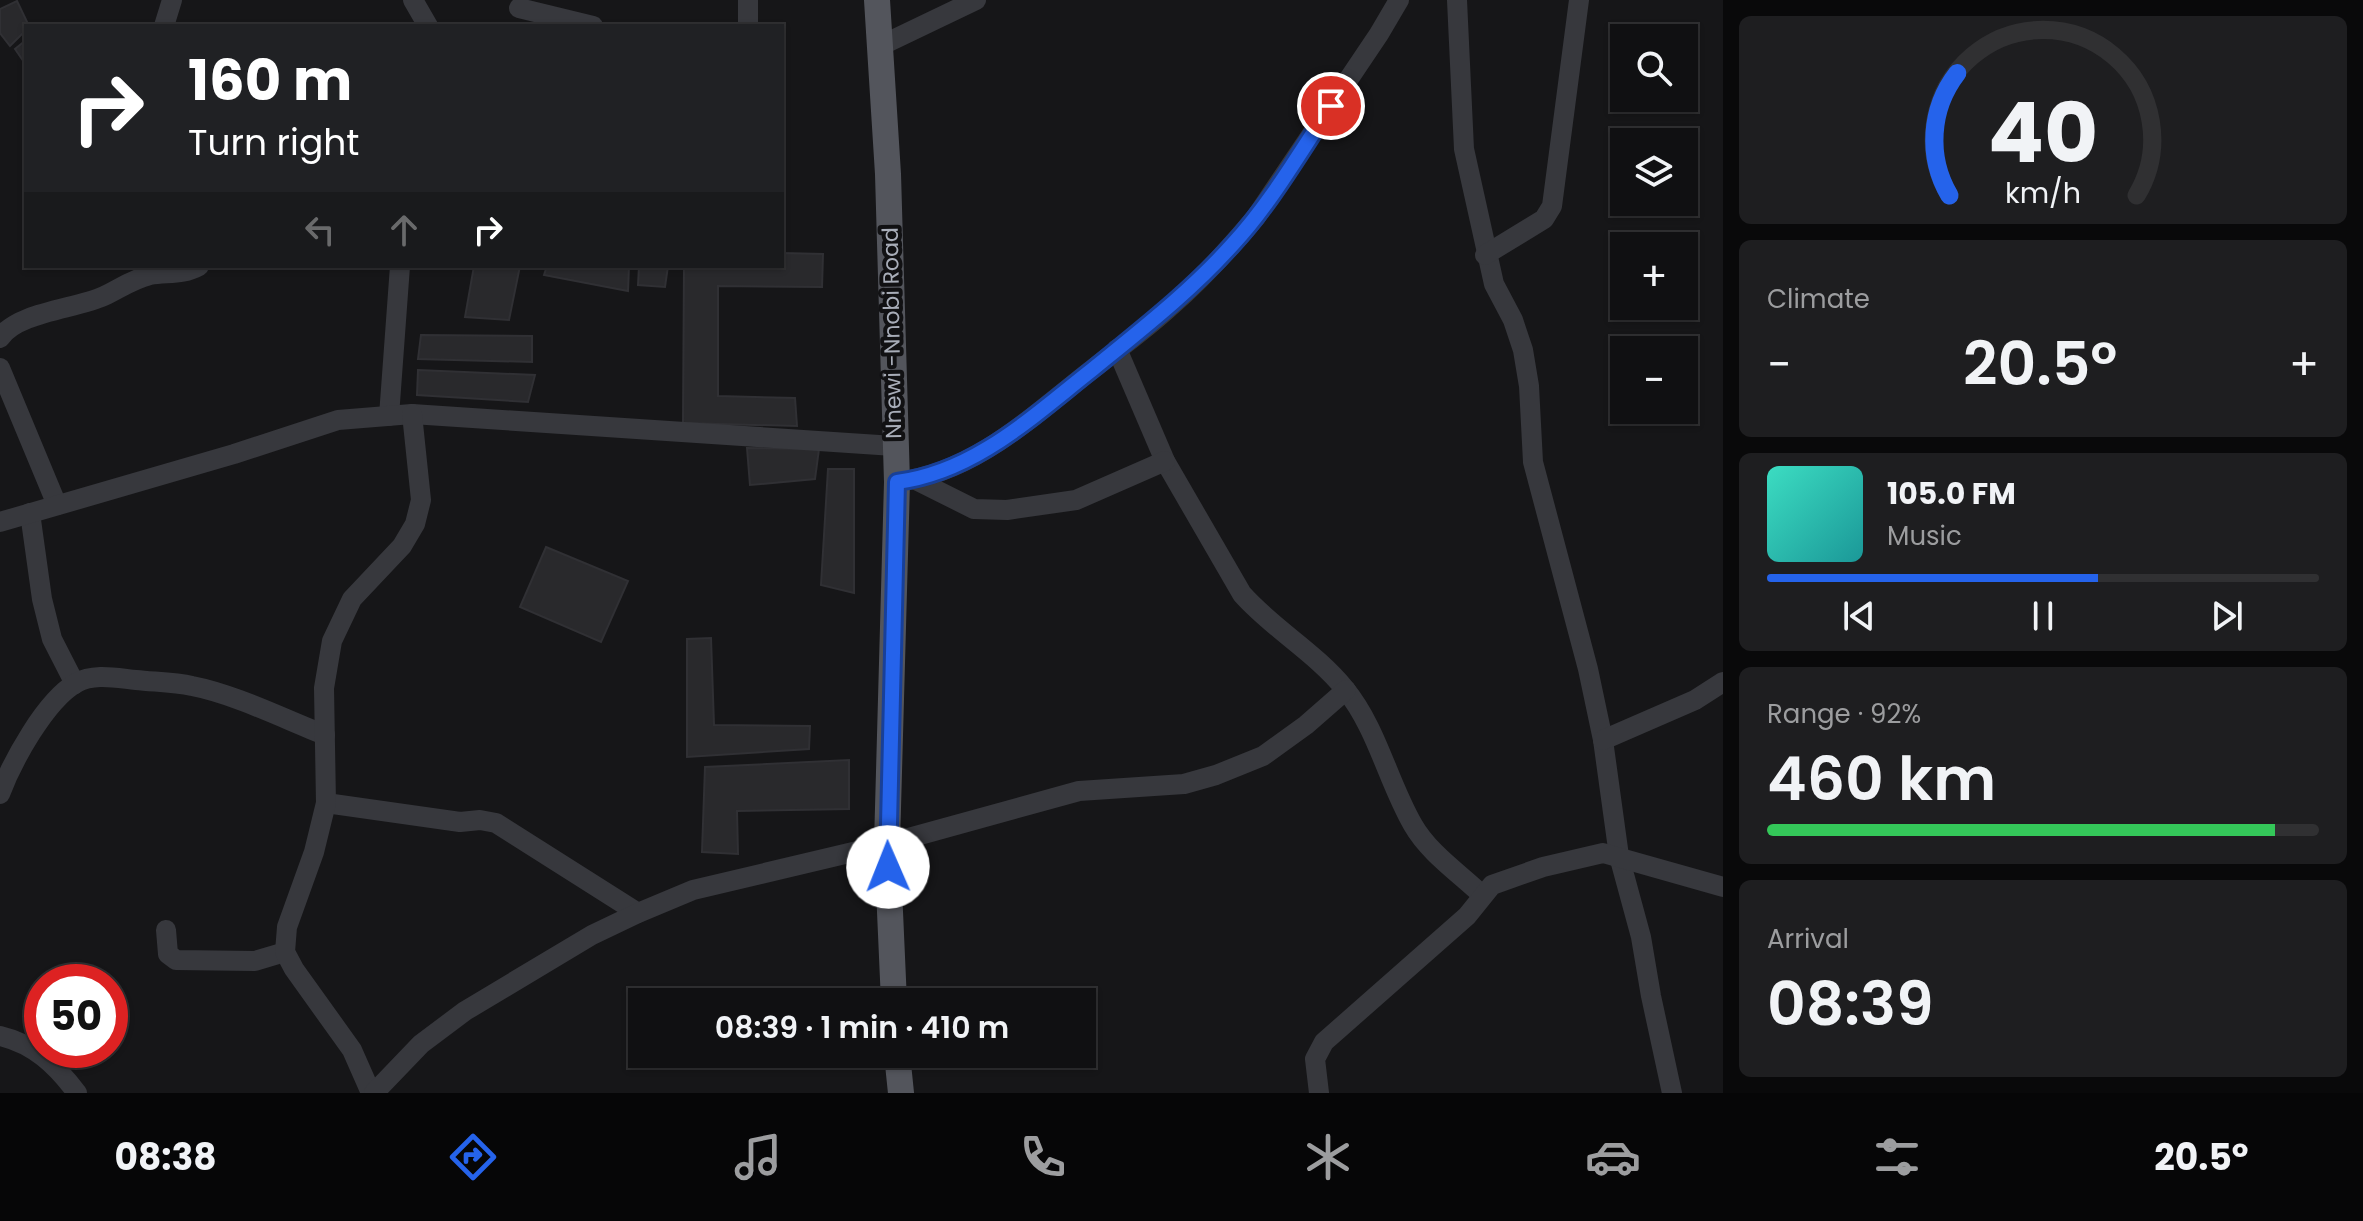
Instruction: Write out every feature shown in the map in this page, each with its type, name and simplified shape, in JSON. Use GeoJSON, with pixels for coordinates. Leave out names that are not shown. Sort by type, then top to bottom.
{"type":"FeatureCollection","features":[{"type":"Feature","properties":{"kind":"main road","name":"Nnewi -Nnobi Road"},"geometry":{"type":"LineString","coordinates":[[877,0],[888,174],[894,446],[906,481],[887,844],[893,988]]}},
{"type":"Feature","properties":{"kind":"main road"},"geometry":{"type":"LineString","coordinates":[[898,1068],[901,1093]]}},
{"type":"Feature","properties":{"kind":"street"},"geometry":{"type":"LineString","coordinates":[[165,24],[172,0]]}},
{"type":"Feature","properties":{"kind":"street"},"geometry":{"type":"LineString","coordinates":[[413,0],[427,24]]}},
{"type":"Feature","properties":{"kind":"street"},"geometry":{"type":"LineString","coordinates":[[748,0],[748,24]]}},
{"type":"Feature","properties":{"kind":"street"},"geometry":{"type":"LineString","coordinates":[[880,46],[976,0]]}},
{"type":"Feature","properties":{"kind":"street"},"geometry":{"type":"LineString","coordinates":[[906,481],[938,474],[1013,433],[1171,306],[1256,217],[1399,0]]}},
{"type":"Feature","properties":{"kind":"street"},"geometry":{"type":"LineString","coordinates":[[1457,0],[1464,149],[1485,255],[1494,284],[1513,320],[1523,350],[1529,386],[1533,462],[1588,669],[1603,740],[1619,856],[1641,937],[1672,1093]]}},
{"type":"Feature","properties":{"kind":"street"},"geometry":{"type":"LineString","coordinates":[[1485,255],[1544,219],[1552,206],[1579,0]]}},
{"type":"Feature","properties":{"kind":"street"},"geometry":{"type":"LineString","coordinates":[[519,8],[585,24]]}},
{"type":"Feature","properties":{"kind":"street"},"geometry":{"type":"LineString","coordinates":[[2,331],[20,322],[102,297],[150,271],[179,273],[193,268]]}},
{"type":"Feature","properties":{"kind":"street"},"geometry":{"type":"LineString","coordinates":[[389,416],[400,268]]}},
{"type":"Feature","properties":{"kind":"street"},"geometry":{"type":"LineString","coordinates":[[1117,349],[1165,461],[1242,594],[1346,690],[1370,731],[1413,825],[1425,842],[1482,895]]}},
{"type":"Feature","properties":{"kind":"street"},"geometry":{"type":"LineString","coordinates":[[0,368],[57,505]]}},
{"type":"Feature","properties":{"kind":"street"},"geometry":{"type":"LineString","coordinates":[[412,414],[421,500],[415,524],[402,546],[352,599],[332,641],[324,688],[326,803],[314,852],[287,927],[285,952],[352,1050],[372,1093],[421,1044],[465,1011],[592,935],[693,890],[887,844],[1079,791],[1184,784],[1216,775],[1263,756],[1306,725],[1346,690]]}},
{"type":"Feature","properties":{"kind":"street"},"geometry":{"type":"LineString","coordinates":[[0,522],[234,454],[338,420],[412,414],[894,446]]}},
{"type":"Feature","properties":{"kind":"street"},"geometry":{"type":"LineString","coordinates":[[906,481],[974,509],[1007,510],[1076,500],[1165,461]]}},
{"type":"Feature","properties":{"kind":"street"},"geometry":{"type":"LineString","coordinates":[[30,513],[42,599],[52,639],[75,684]]}},
{"type":"Feature","properties":{"kind":"street"},"geometry":{"type":"LineString","coordinates":[[0,794],[30,735],[58,698],[75,684],[90,678],[191,686],[325,735]]}},
{"type":"Feature","properties":{"kind":"street"},"geometry":{"type":"LineString","coordinates":[[1603,740],[1695,700],[1723,682]]}},
{"type":"Feature","properties":{"kind":"street"},"geometry":{"type":"LineString","coordinates":[[326,803],[460,822],[480,820],[496,823],[638,913]]}},
{"type":"Feature","properties":{"kind":"street"},"geometry":{"type":"LineString","coordinates":[[1319,1093],[1315,1059],[1324,1042],[1467,916],[1492,885],[1543,867],[1603,853],[1723,887]]}},
{"type":"Feature","properties":{"kind":"street"},"geometry":{"type":"LineString","coordinates":[[166,930],[168,954],[176,960],[255,961],[285,952]]}},
{"type":"Feature","properties":{"kind":"street"},"geometry":{"type":"LineString","coordinates":[[0,1036],[26,1043],[77,1093]]}},
{"type":"Feature","properties":{"kind":"building"},"geometry":{"type":"Polygon","coordinates":[[[17,1],[28,24],[24,24],[24,32],[10,46],[0,33],[0,9],[17,1]]]}},
{"type":"Feature","properties":{"kind":"building"},"geometry":{"type":"Polygon","coordinates":[[[24,42],[24,62],[15,49],[24,42]]]}},
{"type":"Feature","properties":{"kind":"building"},"geometry":{"type":"Polygon","coordinates":[[[784,253],[823,254],[822,287],[718,286],[718,396],[795,398],[797,426],[683,423],[684,268],[784,268],[784,253]]]}},
{"type":"Feature","properties":{"kind":"building"},"geometry":{"type":"Polygon","coordinates":[[[474,268],[520,268],[509,320],[465,317],[474,268]]]}},
{"type":"Feature","properties":{"kind":"building"},"geometry":{"type":"Polygon","coordinates":[[[546,268],[629,268],[628,291],[544,275],[546,268]]]}},
{"type":"Feature","properties":{"kind":"building"},"geometry":{"type":"Polygon","coordinates":[[[639,268],[668,268],[665,287],[638,285],[639,268]]]}},
{"type":"Feature","properties":{"kind":"building"},"geometry":{"type":"Polygon","coordinates":[[[421,335],[532,336],[532,362],[418,359],[421,335]]]}},
{"type":"Feature","properties":{"kind":"building"},"geometry":{"type":"Polygon","coordinates":[[[418,370],[535,375],[528,402],[417,395],[418,370]]]}},
{"type":"Feature","properties":{"kind":"building"},"geometry":{"type":"Polygon","coordinates":[[[747,448],[819,449],[815,479],[750,485],[747,448]]]}},
{"type":"Feature","properties":{"kind":"building"},"geometry":{"type":"Polygon","coordinates":[[[828,469],[854,469],[854,593],[821,585],[828,469]]]}},
{"type":"Feature","properties":{"kind":"building"},"geometry":{"type":"Polygon","coordinates":[[[546,547],[628,581],[601,642],[520,607],[546,547]]]}},
{"type":"Feature","properties":{"kind":"building"},"geometry":{"type":"Polygon","coordinates":[[[711,638],[714,725],[810,726],[809,749],[687,757],[687,639],[711,638]]]}},
{"type":"Feature","properties":{"kind":"building"},"geometry":{"type":"Polygon","coordinates":[[[849,760],[849,809],[737,811],[738,854],[702,852],[705,767],[849,760]]]}},
{"type":"Feature","properties":{"kind":"route"},"geometry":{"type":"LineString","coordinates":[[888,867],[897,482],[938,474],[975,457],[1013,433],[1171,306],[1256,217],[1331,106]]}}]}
